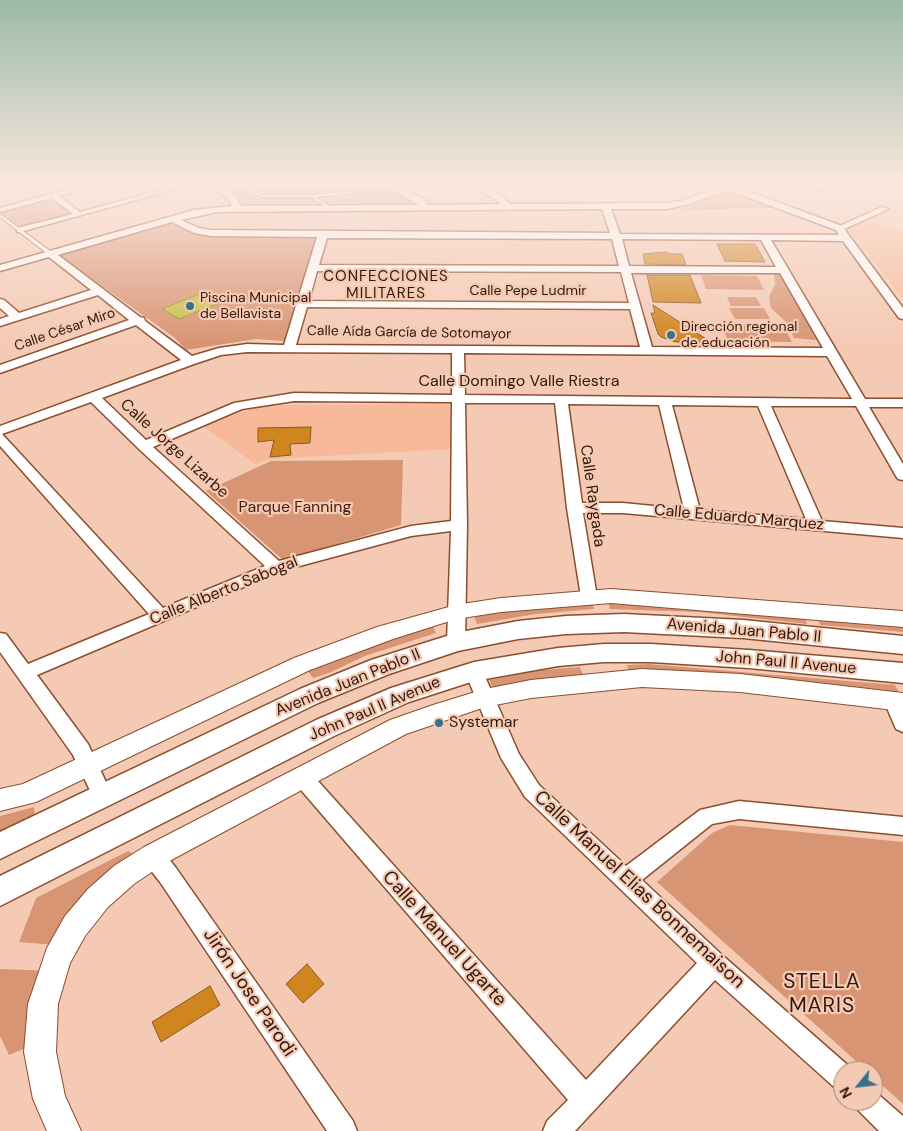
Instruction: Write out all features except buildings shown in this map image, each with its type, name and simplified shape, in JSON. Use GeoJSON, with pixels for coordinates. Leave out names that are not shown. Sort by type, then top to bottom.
{"type":"FeatureCollection","features":[{"type":"Feature","properties":{"kind":"main road","name":"Avenida Juan Pablo II"},"geometry":{"type":"LineString","coordinates":[[0,846],[327,689],[380,666],[456,642],[518,630],[566,625],[660,624],[903,645]]}},
{"type":"Feature","properties":{"kind":"main road"},"geometry":{"type":"LineString","coordinates":[[743,630],[749,659]]}},
{"type":"Feature","properties":{"kind":"main road","name":"John Paul II Avenue"},"geometry":{"type":"LineString","coordinates":[[0,892],[325,728],[400,695],[474,672],[558,657],[651,653],[749,659],[903,673]]}},
{"type":"Feature","properties":{"kind":"main road"},"geometry":{"type":"LineString","coordinates":[[199,750],[219,781]]}},
{"type":"Feature","properties":{"kind":"street"},"geometry":{"type":"LineString","coordinates":[[0,268],[112,237]]}},
{"type":"Feature","properties":{"kind":"street"},"geometry":{"type":"LineString","coordinates":[[289,347],[322,237]]}},
{"type":"Feature","properties":{"kind":"street"},"geometry":{"type":"LineString","coordinates":[[616,237],[647,350]]}},
{"type":"Feature","properties":{"kind":"street"},"geometry":{"type":"LineString","coordinates":[[674,237],[848,238],[903,316]]}},
{"type":"Feature","properties":{"kind":"street"},"geometry":{"type":"LineString","coordinates":[[765,238],[903,476]]}},
{"type":"Feature","properties":{"kind":"street"},"geometry":{"type":"LineString","coordinates":[[51,254],[140,320],[190,361]]}},
{"type":"Feature","properties":{"kind":"street"},"geometry":{"type":"LineString","coordinates":[[313,268],[785,270]]}},
{"type":"Feature","properties":{"kind":"street"},"geometry":{"type":"LineString","coordinates":[[0,322],[100,291]]}},
{"type":"Feature","properties":{"kind":"street"},"geometry":{"type":"LineString","coordinates":[[0,302],[17,317]]}},
{"type":"Feature","properties":{"kind":"street","name":"Calle Pepe Ludmir"},"geometry":{"type":"LineString","coordinates":[[302,304],[635,306]]}},
{"type":"Feature","properties":{"kind":"street","name":"Calle César Miro"},"geometry":{"type":"LineString","coordinates":[[0,369],[140,320]]}},
{"type":"Feature","properties":{"kind":"street","name":"Calle Aída García de Sotomayor"},"geometry":{"type":"LineString","coordinates":[[0,430],[190,361],[232,350],[289,347],[831,352]]}},
{"type":"Feature","properties":{"kind":"street"},"geometry":{"type":"LineString","coordinates":[[456,642],[460,399],[458,350]]}},
{"type":"Feature","properties":{"kind":"street","name":"Calle Jorge Lizarbe"},"geometry":{"type":"LineString","coordinates":[[93,396],[144,446],[276,567]]}},
{"type":"Feature","properties":{"kind":"street","name":"Calle Domingo Valle Riestra"},"geometry":{"type":"LineString","coordinates":[[144,446],[239,406],[294,397],[903,403]]}},
{"type":"Feature","properties":{"kind":"street","name":"Calle Raygada"},"geometry":{"type":"LineString","coordinates":[[561,400],[589,597]]}},
{"type":"Feature","properties":{"kind":"street"},"geometry":{"type":"LineString","coordinates":[[664,400],[693,514]]}},
{"type":"Feature","properties":{"kind":"street"},"geometry":{"type":"LineString","coordinates":[[763,402],[816,525]]}},
{"type":"Feature","properties":{"kind":"street"},"geometry":{"type":"LineString","coordinates":[[0,438],[161,616]]}},
{"type":"Feature","properties":{"kind":"street","name":"Calle Eduardo Marquez"},"geometry":{"type":"LineString","coordinates":[[575,508],[623,508],[903,533]]}},
{"type":"Feature","properties":{"kind":"street","name":"Calle Alberto Sabogal"},"geometry":{"type":"LineString","coordinates":[[24,672],[276,567],[403,533],[459,525]]}},
{"type":"Feature","properties":{"kind":"street"},"geometry":{"type":"LineString","coordinates":[[0,800],[27,794],[302,664],[385,633],[456,612],[501,605],[589,597],[649,599],[903,619]]}},
{"type":"Feature","properties":{"kind":"street"},"geometry":{"type":"LineString","coordinates":[[0,639],[90,765],[103,797]]}},
{"type":"Feature","properties":{"kind":"street","name":"Calle Manuel Elias Bonnemaison"},"geometry":{"type":"LineString","coordinates":[[474,672],[511,758],[532,791],[714,963],[833,1069]]}},
{"type":"Feature","properties":{"kind":"street","name":"John Paul II Avenue"},"geometry":{"type":"LineString","coordinates":[[64,1131],[50,1099],[40,1052],[43,1004],[57,958],[76,926],[98,898],[124,875],[153,856],[398,727],[440,710],[485,698],[531,689],[642,678],[740,683],[898,702]]}},
{"type":"Feature","properties":{"kind":"street"},"geometry":{"type":"LineString","coordinates":[[898,702],[903,724]]}},
{"type":"Feature","properties":{"kind":"street","name":"Calle Manuel Ugarte"},"geometry":{"type":"LineString","coordinates":[[302,777],[586,1100]]}},
{"type":"Feature","properties":{"kind":"street"},"geometry":{"type":"LineString","coordinates":[[626,879],[707,816],[739,810],[903,826]]}},
{"type":"Feature","properties":{"kind":"street","name":"Jirón Jose Parodi"},"geometry":{"type":"LineString","coordinates":[[153,856],[344,1131]]}},
{"type":"Feature","properties":{"kind":"street"},"geometry":{"type":"LineString","coordinates":[[557,1131],[714,963]]}},
{"type":"Feature","properties":{"kind":"street"},"geometry":{"type":"LineString","coordinates":[[875,1111],[889,1127]]}},
{"type":"Feature","properties":{"kind":"lane"},"geometry":{"type":"LineString","coordinates":[[29,237],[51,254]]}},
{"type":"Feature","properties":{"kind":"shaded area"},"geometry":{"type":"Polygon","coordinates":[[[854,237],[903,237],[903,299],[854,237]]]}},
{"type":"Feature","properties":{"kind":"shaded area","name":"Piscina Municipal de Bellavista"},"geometry":{"type":"Polygon","coordinates":[[[199,294],[217,304],[179,319],[162,309],[199,294]]]}},
{"type":"Feature","properties":{"kind":"shaded area"},"geometry":{"type":"Polygon","coordinates":[[[451,404],[453,449],[270,459],[255,464],[203,426],[263,405],[451,404]]]}},
{"type":"Feature","properties":{"kind":"green space"},"geometry":{"type":"Polygon","coordinates":[[[122,237],[318,237],[284,341],[256,339],[186,350],[175,338],[59,255],[122,237]]]}},
{"type":"Feature","properties":{"kind":"green space"},"geometry":{"type":"Polygon","coordinates":[[[774,274],[782,274],[816,340],[794,338],[788,324],[771,308],[769,297],[775,284],[774,274]]]}},
{"type":"Feature","properties":{"kind":"green space"},"geometry":{"type":"Polygon","coordinates":[[[701,275],[757,276],[764,290],[706,289],[701,275]]]}},
{"type":"Feature","properties":{"kind":"green space"},"geometry":{"type":"Polygon","coordinates":[[[727,297],[756,297],[761,306],[731,306],[727,297]]]}},
{"type":"Feature","properties":{"kind":"green space"},"geometry":{"type":"Polygon","coordinates":[[[729,308],[764,308],[770,319],[735,319],[729,308]]]}},
{"type":"Feature","properties":{"kind":"green space"},"geometry":{"type":"Polygon","coordinates":[[[721,324],[783,325],[792,342],[728,341],[721,324]]]}},
{"type":"Feature","properties":{"kind":"green space","name":"Parque Fanning"},"geometry":{"type":"Polygon","coordinates":[[[403,460],[401,525],[283,560],[206,491],[271,461],[403,460]]]}},
{"type":"Feature","properties":{"kind":"green space"},"geometry":{"type":"Polygon","coordinates":[[[608,601],[804,615],[807,624],[699,612],[610,609],[608,601]]]}},
{"type":"Feature","properties":{"kind":"green space"},"geometry":{"type":"Polygon","coordinates":[[[592,602],[594,609],[536,614],[477,624],[474,616],[532,607],[592,602]]]}},
{"type":"Feature","properties":{"kind":"green space"},"geometry":{"type":"Polygon","coordinates":[[[817,616],[903,624],[903,632],[820,625],[817,616]]]}},
{"type":"Feature","properties":{"kind":"green space"},"geometry":{"type":"Polygon","coordinates":[[[433,626],[436,633],[365,656],[329,673],[313,678],[308,671],[359,649],[433,626]]]}},
{"type":"Feature","properties":{"kind":"green space"},"geometry":{"type":"Polygon","coordinates":[[[648,664],[895,685],[900,694],[629,673],[627,665],[648,664]]]}},
{"type":"Feature","properties":{"kind":"green space"},"geometry":{"type":"Polygon","coordinates":[[[580,667],[583,675],[523,681],[493,688],[489,680],[541,670],[580,667]]]}},
{"type":"Feature","properties":{"kind":"green space"},"geometry":{"type":"Polygon","coordinates":[[[34,807],[35,817],[0,835],[0,816],[34,807]]]}},
{"type":"Feature","properties":{"kind":"green space"},"geometry":{"type":"Polygon","coordinates":[[[730,825],[903,842],[903,1104],[883,1086],[883,1061],[856,1061],[657,882],[712,833],[730,825]]]}},
{"type":"Feature","properties":{"kind":"green space"},"geometry":{"type":"Polygon","coordinates":[[[128,851],[145,860],[56,945],[19,942],[36,898],[128,851]]]}},
{"type":"Feature","properties":{"kind":"green space"},"geometry":{"type":"Polygon","coordinates":[[[0,969],[53,971],[31,1046],[9,1055],[0,1036],[0,969]]]}},
{"type":"Feature","properties":{"kind":"place","name":"Piscina Municipal de Bellavista"},"geometry":{"type":"Point","coordinates":[190,306]}},
{"type":"Feature","properties":{"kind":"place","name":"Dirección regional de educación"},"geometry":{"type":"Point","coordinates":[671,335]}},
{"type":"Feature","properties":{"kind":"place","name":"Systemar"},"geometry":{"type":"Point","coordinates":[439,723]}},
{"type":"Feature","properties":{"kind":"district","name":"CONFECCIONES MILITARES"},"geometry":{"type":"Point","coordinates":[386,286]}},
{"type":"Feature","properties":{"kind":"district","name":"STELLA MARIS"},"geometry":{"type":"Point","coordinates":[822,994]}}]}
